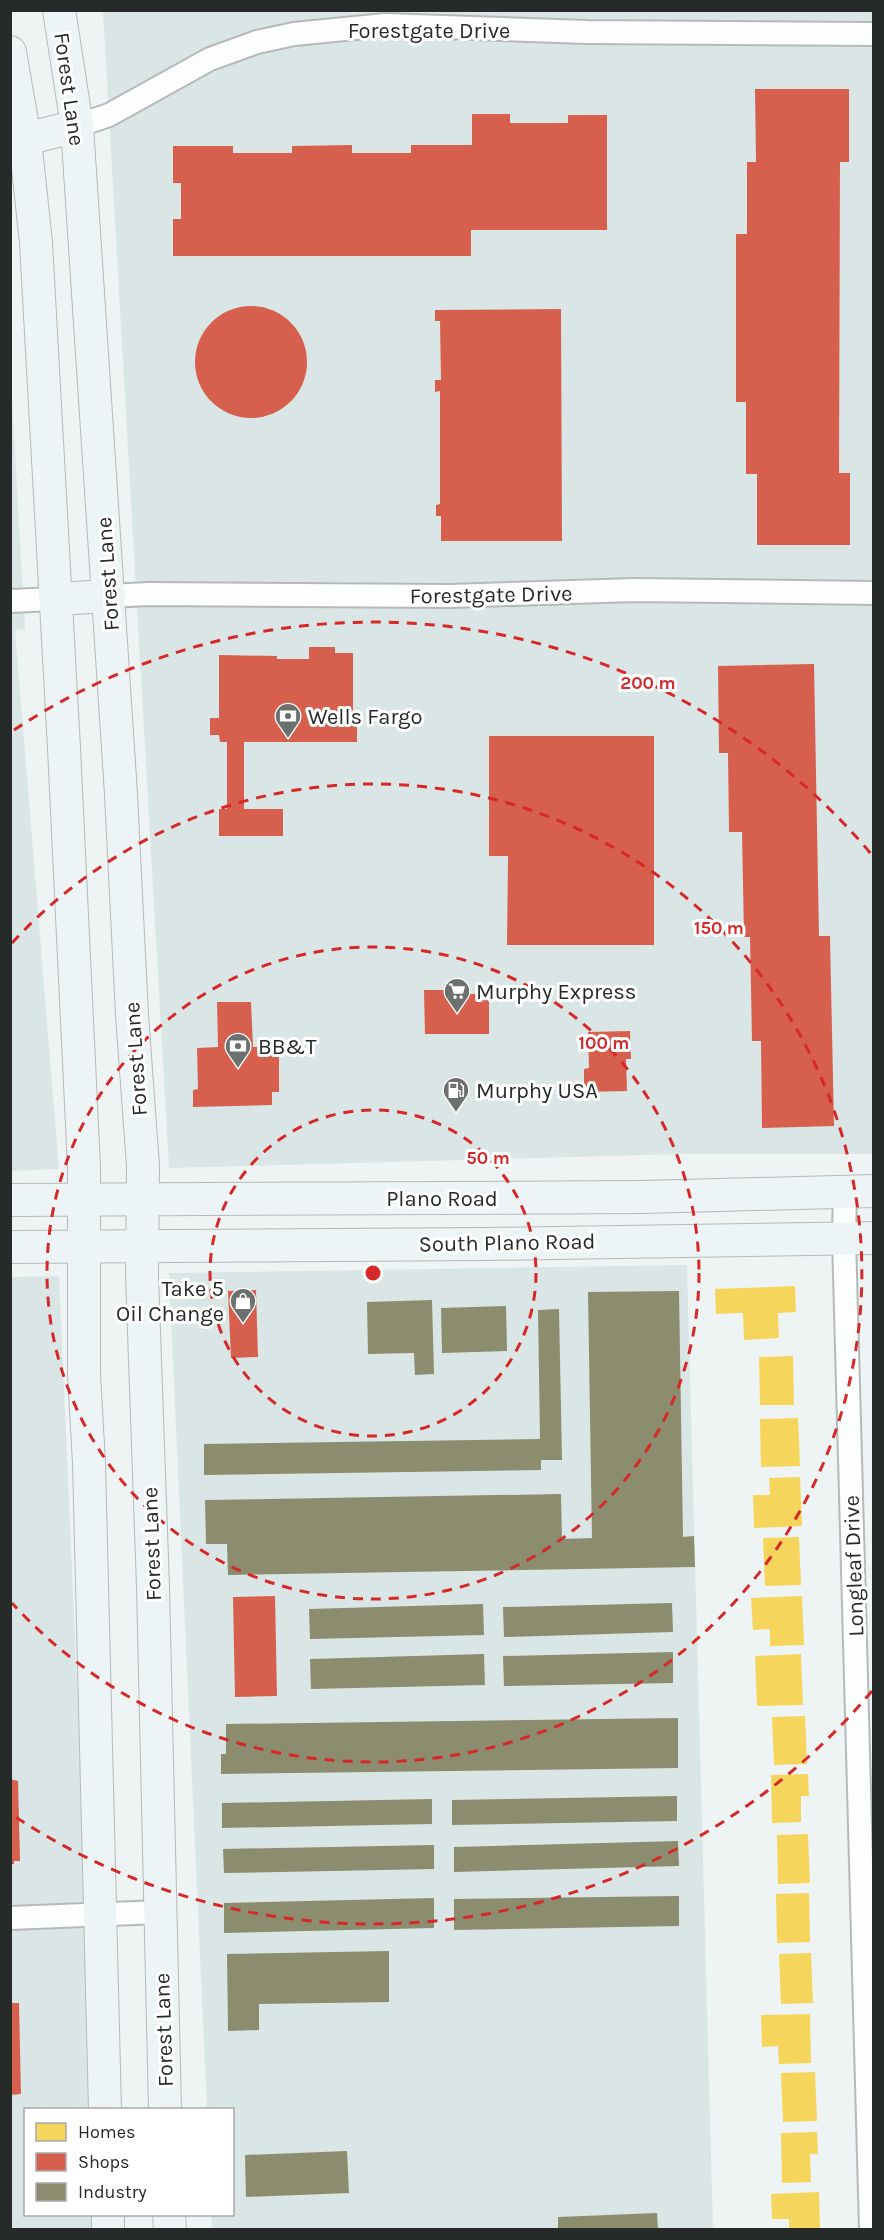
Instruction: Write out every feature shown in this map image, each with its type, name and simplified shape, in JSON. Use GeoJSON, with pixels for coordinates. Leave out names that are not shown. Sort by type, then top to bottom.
{"type":"FeatureCollection","features":[{"type":"Feature","properties":{"kind":"main road","name":"Forest Lane"},"geometry":{"type":"LineString","coordinates":[[59,10],[77,126],[109,596],[132,1015],[143,1166],[141,1247],[153,1576],[165,2108]]}},
{"type":"Feature","properties":{"kind":"main road"},"geometry":{"type":"LineString","coordinates":[[10,51],[25,139],[36,243],[84,1167],[84,1374],[89,1474],[98,1915],[105,2108]]}},
{"type":"Feature","properties":{"kind":"main road"},"geometry":{"type":"LineString","coordinates":[[25,139],[77,126]]}},
{"type":"Feature","properties":{"kind":"main road"},"geometry":{"type":"LineString","coordinates":[[55,599],[109,596]]}},
{"type":"Feature","properties":{"kind":"main road","name":"Plano Road"},"geometry":{"type":"LineString","coordinates":[[10,1200],[644,1197],[859,1191]]}},
{"type":"Feature","properties":{"kind":"main road","name":"South Plano Road"},"geometry":{"type":"LineString","coordinates":[[141,1247],[859,1238]]}},
{"type":"Feature","properties":{"kind":"main road"},"geometry":{"type":"LineString","coordinates":[[10,1247],[141,1247]]}},
{"type":"Feature","properties":{"kind":"street","name":"Forestgate Drive"},"geometry":{"type":"LineString","coordinates":[[77,126],[109,115],[210,58],[257,42],[294,34],[385,25],[586,32],[873,34]]}},
{"type":"Feature","properties":{"kind":"street","name":"Forestgate Drive"},"geometry":{"type":"LineString","coordinates":[[109,596],[148,594],[450,596],[635,590],[873,593]]}},
{"type":"Feature","properties":{"kind":"street"},"geometry":{"type":"LineString","coordinates":[[10,601],[55,599]]}},
{"type":"Feature","properties":{"kind":"street","name":"Longleaf Drive"},"geometry":{"type":"LineString","coordinates":[[859,1191],[871,2229]]}},
{"type":"Feature","properties":{"kind":"street"},"geometry":{"type":"LineString","coordinates":[[10,1918],[160,1912]]}},
{"type":"Feature","properties":{"kind":"shaded area"},"geometry":{"type":"Polygon","coordinates":[[[103,11],[873,11],[873,1154],[682,1154],[169,1168],[103,11]]]}},
{"type":"Feature","properties":{"kind":"shaded area"},"geometry":{"type":"Polygon","coordinates":[[[10,365],[25,629],[15,630],[59,1169],[11,1171],[10,365]]]}},
{"type":"Feature","properties":{"kind":"shaded area"},"geometry":{"type":"Polygon","coordinates":[[[687,1265],[713,2229],[212,2229],[211,2216],[234,2216],[234,2108],[207,2108],[169,1273],[687,1265]]]}},
{"type":"Feature","properties":{"kind":"shaded area"},"geometry":{"type":"Polygon","coordinates":[[[59,1276],[96,2108],[24,2108],[24,2216],[101,2216],[102,2229],[11,2229],[10,1277],[59,1276]]]}},
{"type":"Feature","properties":{"kind":"building: Homes"},"geometry":{"type":"Polygon","coordinates":[[[795,1286],[796,1312],[778,1313],[779,1338],[744,1340],[743,1313],[716,1314],[715,1289],[795,1286]]]}},
{"type":"Feature","properties":{"kind":"building: Homes"},"geometry":{"type":"Polygon","coordinates":[[[793,1356],[794,1405],[760,1405],[759,1357],[793,1356]]]}},
{"type":"Feature","properties":{"kind":"building: Homes"},"geometry":{"type":"Polygon","coordinates":[[[798,1418],[800,1466],[761,1467],[760,1419],[798,1418]]]}},
{"type":"Feature","properties":{"kind":"building: Homes"},"geometry":{"type":"Polygon","coordinates":[[[800,1477],[802,1526],[754,1528],[753,1495],[770,1495],[769,1478],[800,1477]]]}},
{"type":"Feature","properties":{"kind":"building: Homes"},"geometry":{"type":"Polygon","coordinates":[[[799,1537],[801,1585],[765,1586],[763,1538],[799,1537]]]}},
{"type":"Feature","properties":{"kind":"building: Homes"},"geometry":{"type":"Polygon","coordinates":[[[802,1596],[804,1645],[770,1646],[770,1629],[753,1630],[751,1598],[802,1596]]]}},
{"type":"Feature","properties":{"kind":"building: Homes"},"geometry":{"type":"Polygon","coordinates":[[[801,1654],[803,1705],[757,1706],[755,1656],[801,1654]]]}},
{"type":"Feature","properties":{"kind":"building: Homes"},"geometry":{"type":"Polygon","coordinates":[[[805,1716],[807,1764],[774,1765],[772,1717],[805,1716]]]}},
{"type":"Feature","properties":{"kind":"building: Homes"},"geometry":{"type":"Polygon","coordinates":[[[808,1774],[809,1796],[801,1796],[801,1822],[772,1823],[771,1775],[808,1774]]]}},
{"type":"Feature","properties":{"kind":"building: Homes"},"geometry":{"type":"Polygon","coordinates":[[[808,1834],[810,1883],[778,1884],[777,1835],[808,1834]]]}},
{"type":"Feature","properties":{"kind":"building: Homes"},"geometry":{"type":"Polygon","coordinates":[[[809,1893],[810,1942],[777,1943],[776,1894],[809,1893]]]}},
{"type":"Feature","properties":{"kind":"building: Homes"},"geometry":{"type":"Polygon","coordinates":[[[811,1953],[813,2003],[781,2004],[779,1954],[811,1953]]]}},
{"type":"Feature","properties":{"kind":"building: Homes"},"geometry":{"type":"Polygon","coordinates":[[[810,2014],[811,2063],[779,2064],[778,2046],[762,2047],[761,2015],[810,2014]]]}},
{"type":"Feature","properties":{"kind":"building: Homes"},"geometry":{"type":"Polygon","coordinates":[[[815,2072],[817,2121],[783,2122],[781,2073],[815,2072]]]}},
{"type":"Feature","properties":{"kind":"building: Homes"},"geometry":{"type":"Polygon","coordinates":[[[817,2132],[818,2154],[810,2154],[811,2182],[782,2183],[781,2133],[817,2132]]]}},
{"type":"Feature","properties":{"kind":"building: Homes"},"geometry":{"type":"Polygon","coordinates":[[[819,2192],[820,2230],[789,2230],[789,2219],[772,2219],[771,2194],[819,2192]]]}},
{"type":"Feature","properties":{"kind":"building: Shops"},"geometry":{"type":"Polygon","coordinates":[[[755,89],[849,89],[849,162],[840,162],[839,473],[850,473],[850,545],[757,545],[757,474],[746,474],[746,402],[736,402],[736,234],[747,234],[747,162],[756,162],[755,89]]]}},
{"type":"Feature","properties":{"kind":"building: Shops"},"geometry":{"type":"Polygon","coordinates":[[[472,114],[510,114],[510,123],[568,123],[568,115],[607,115],[607,230],[471,230],[471,256],[173,256],[173,219],[181,219],[181,183],[173,183],[173,146],[233,146],[233,153],[292,153],[292,146],[352,145],[352,153],[411,153],[411,145],[472,145],[472,114]]]}},
{"type":"Feature","properties":{"kind":"building: Shops"},"geometry":{"type":"Polygon","coordinates":[[[251,306],[272,311],[290,323],[302,341],[307,362],[302,383],[290,401],[272,413],[251,418],[230,413],[212,401],[200,383],[195,362],[200,341],[212,323],[230,311],[251,306]]]}},
{"type":"Feature","properties":{"kind":"building: Shops"},"geometry":{"type":"Polygon","coordinates":[[[561,309],[562,541],[441,541],[441,516],[436,516],[436,505],[440,504],[440,391],[435,392],[435,380],[441,380],[440,321],[435,321],[435,310],[561,309]]]}},
{"type":"Feature","properties":{"kind":"building: Shops","name":"Wells Fargo"},"geometry":{"type":"Polygon","coordinates":[[[309,647],[335,647],[335,653],[353,653],[353,717],[357,717],[357,742],[244,742],[244,809],[283,809],[283,836],[219,836],[219,809],[227,809],[227,742],[220,742],[219,735],[210,735],[210,718],[219,718],[219,655],[309,659],[309,647]]]}},
{"type":"Feature","properties":{"kind":"building: Shops"},"geometry":{"type":"Polygon","coordinates":[[[814,664],[819,936],[830,936],[834,1126],[762,1128],[761,1041],[752,1041],[750,937],[744,937],[742,832],[729,832],[728,753],[719,753],[718,666],[814,664]]]}},
{"type":"Feature","properties":{"kind":"building: Shops"},"geometry":{"type":"Polygon","coordinates":[[[489,736],[654,736],[654,945],[507,945],[508,856],[489,856],[489,736]]]}},
{"type":"Feature","properties":{"kind":"building: Shops","name":"Murphy Express"},"geometry":{"type":"Polygon","coordinates":[[[424,990],[466,990],[467,994],[489,994],[489,1034],[425,1034],[424,990]]]}},
{"type":"Feature","properties":{"kind":"building: Shops","name":"BB&T"},"geometry":{"type":"Polygon","coordinates":[[[217,1002],[251,1002],[253,1047],[279,1046],[279,1092],[272,1092],[272,1105],[193,1107],[193,1090],[198,1089],[197,1048],[218,1047],[217,1002]]]}},
{"type":"Feature","properties":{"kind":"building: Shops"},"geometry":{"type":"Polygon","coordinates":[[[630,1031],[631,1059],[626,1059],[627,1091],[584,1092],[584,1069],[589,1068],[588,1032],[630,1031]]]}},
{"type":"Feature","properties":{"kind":"building: Shops","name":"Take 5 Oil Change"},"geometry":{"type":"Polygon","coordinates":[[[256,1290],[258,1357],[231,1358],[228,1291],[256,1290]]]}},
{"type":"Feature","properties":{"kind":"building: Shops"},"geometry":{"type":"Polygon","coordinates":[[[275,1596],[277,1696],[235,1697],[233,1597],[275,1596]]]}},
{"type":"Feature","properties":{"kind":"building: Shops"},"geometry":{"type":"Polygon","coordinates":[[[10,1779],[18,1781],[20,1861],[14,1861],[14,1864],[10,1864],[10,1779]]]}},
{"type":"Feature","properties":{"kind":"building: Shops"},"geometry":{"type":"Polygon","coordinates":[[[10,2003],[19,2003],[21,2094],[10,2095],[10,2003]]]}},
{"type":"Feature","properties":{"kind":"building: Industry"},"geometry":{"type":"Polygon","coordinates":[[[679,1291],[683,1537],[694,1536],[695,1567],[228,1575],[227,1544],[206,1544],[205,1500],[561,1494],[562,1539],[592,1538],[588,1292],[679,1291]]]}},
{"type":"Feature","properties":{"kind":"building: Industry"},"geometry":{"type":"Polygon","coordinates":[[[432,1300],[434,1374],[415,1375],[414,1353],[368,1354],[367,1302],[432,1300]]]}},
{"type":"Feature","properties":{"kind":"building: Industry"},"geometry":{"type":"Polygon","coordinates":[[[506,1306],[507,1351],[442,1353],[441,1308],[506,1306]]]}},
{"type":"Feature","properties":{"kind":"building: Industry"},"geometry":{"type":"Polygon","coordinates":[[[559,1309],[562,1460],[541,1460],[541,1470],[204,1475],[204,1444],[540,1439],[538,1310],[559,1309]]]}},
{"type":"Feature","properties":{"kind":"building: Industry"},"geometry":{"type":"Polygon","coordinates":[[[672,1603],[673,1632],[504,1637],[503,1607],[672,1603]]]}},
{"type":"Feature","properties":{"kind":"building: Industry"},"geometry":{"type":"Polygon","coordinates":[[[483,1604],[484,1635],[310,1639],[309,1609],[483,1604]]]}},
{"type":"Feature","properties":{"kind":"building: Industry"},"geometry":{"type":"Polygon","coordinates":[[[673,1652],[673,1683],[504,1686],[503,1656],[673,1652]]]}},
{"type":"Feature","properties":{"kind":"building: Industry"},"geometry":{"type":"Polygon","coordinates":[[[484,1654],[485,1685],[311,1689],[310,1659],[484,1654]]]}},
{"type":"Feature","properties":{"kind":"building: Industry"},"geometry":{"type":"Polygon","coordinates":[[[678,1718],[678,1768],[221,1774],[221,1754],[226,1754],[226,1724],[678,1718]]]}},
{"type":"Feature","properties":{"kind":"building: Industry"},"geometry":{"type":"Polygon","coordinates":[[[677,1796],[677,1821],[452,1825],[452,1800],[677,1796]]]}},
{"type":"Feature","properties":{"kind":"building: Industry"},"geometry":{"type":"Polygon","coordinates":[[[432,1799],[432,1824],[222,1828],[222,1803],[432,1799]]]}},
{"type":"Feature","properties":{"kind":"building: Industry"},"geometry":{"type":"Polygon","coordinates":[[[678,1841],[679,1866],[454,1872],[454,1847],[678,1841]]]}},
{"type":"Feature","properties":{"kind":"building: Industry"},"geometry":{"type":"Polygon","coordinates":[[[434,1845],[434,1869],[224,1873],[223,1849],[434,1845]]]}},
{"type":"Feature","properties":{"kind":"building: Industry"},"geometry":{"type":"Polygon","coordinates":[[[679,1896],[679,1926],[454,1930],[454,1899],[679,1896]]]}},
{"type":"Feature","properties":{"kind":"building: Industry"},"geometry":{"type":"Polygon","coordinates":[[[434,1898],[434,1928],[224,1933],[224,1903],[434,1898]]]}},
{"type":"Feature","properties":{"kind":"building: Industry"},"geometry":{"type":"Polygon","coordinates":[[[389,1951],[389,2002],[259,2004],[259,2030],[228,2031],[227,1954],[389,1951]]]}},
{"type":"Feature","properties":{"kind":"building: Industry"},"geometry":{"type":"Polygon","coordinates":[[[347,2151],[349,2193],[246,2197],[245,2155],[347,2151]]]}},
{"type":"Feature","properties":{"kind":"building: Industry"},"geometry":{"type":"Polygon","coordinates":[[[657,2213],[658,2230],[558,2230],[558,2217],[657,2213]]]}},
{"type":"Feature","properties":{"kind":"place","name":"Wells Fargo"},"geometry":{"type":"Point","coordinates":[288,739]}},
{"type":"Feature","properties":{"kind":"place","name":"Murphy Express"},"geometry":{"type":"Point","coordinates":[457,1014]}},
{"type":"Feature","properties":{"kind":"place","name":"BB&T"},"geometry":{"type":"Point","coordinates":[238,1069]}},
{"type":"Feature","properties":{"kind":"place","name":"Murphy USA"},"geometry":{"type":"Point","coordinates":[456,1113]}},
{"type":"Feature","properties":{"kind":"place","name":"Take 5 Oil Change"},"geometry":{"type":"Point","coordinates":[243,1324]}}]}
